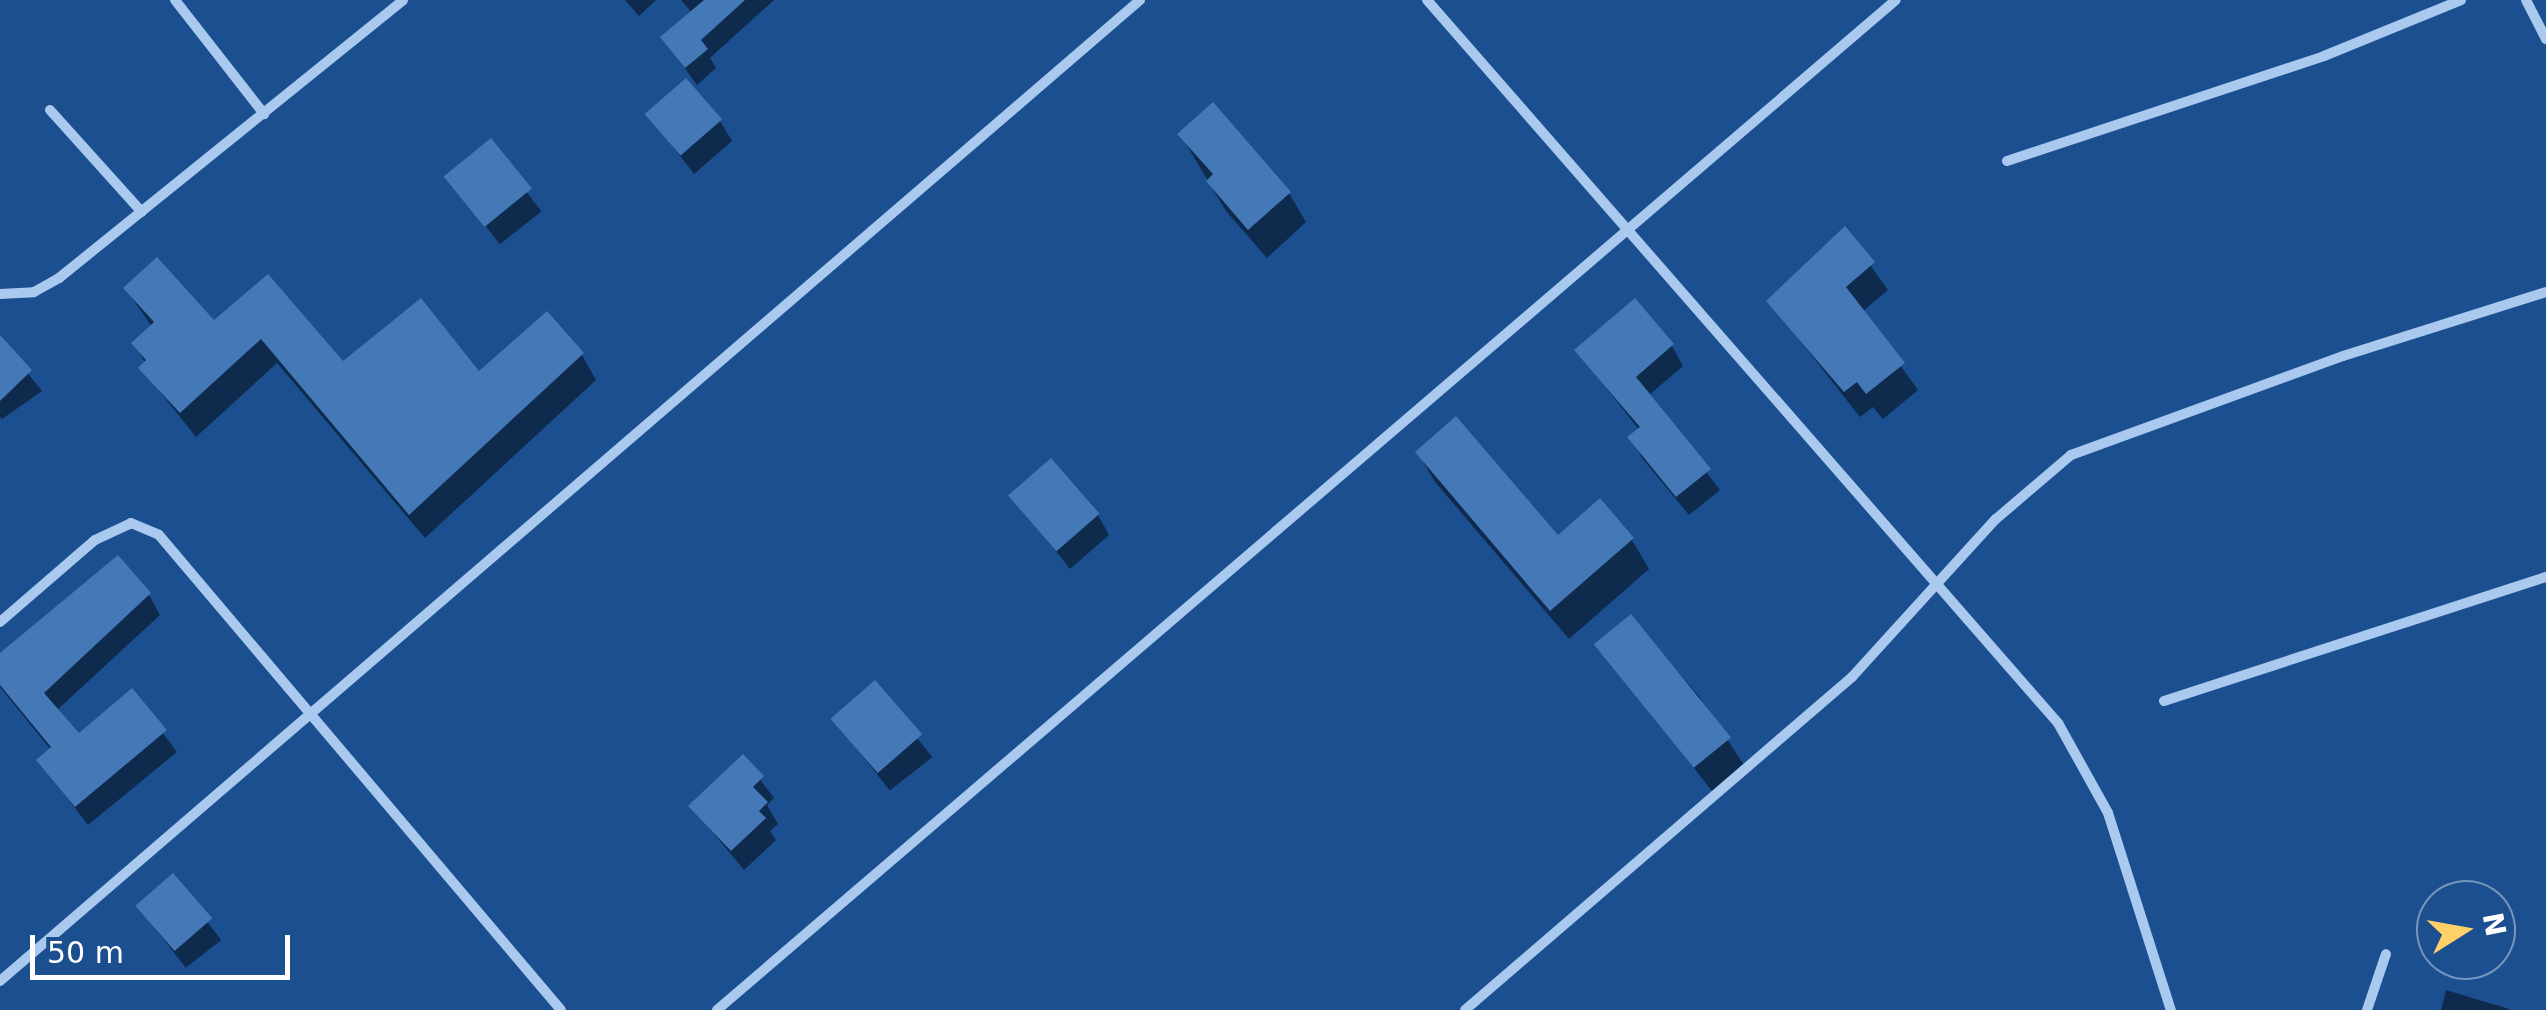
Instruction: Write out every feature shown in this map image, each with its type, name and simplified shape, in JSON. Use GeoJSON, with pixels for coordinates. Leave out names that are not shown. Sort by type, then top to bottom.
{"type":"FeatureCollection","features":[{"type":"Feature","properties":{"kind":"street"},"geometry":{"type":"LineString","coordinates":[[175,0],[264,114]]}},
{"type":"Feature","properties":{"kind":"street"},"geometry":{"type":"LineString","coordinates":[[381,0],[389,11]]}},
{"type":"Feature","properties":{"kind":"street"},"geometry":{"type":"LineString","coordinates":[[0,294],[34,292],[59,278],[402,0]]}},
{"type":"Feature","properties":{"kind":"street"},"geometry":{"type":"LineString","coordinates":[[0,981],[1140,0]]}},
{"type":"Feature","properties":{"kind":"street"},"geometry":{"type":"LineString","coordinates":[[1427,0],[1626,231],[1941,583],[2058,723],[2093,777],[2171,1010]]}},
{"type":"Feature","properties":{"kind":"street"},"geometry":{"type":"LineString","coordinates":[[717,1010],[1896,0]]}},
{"type":"Feature","properties":{"kind":"street"},"geometry":{"type":"LineString","coordinates":[[2008,161],[2324,56],[2461,0]]}},
{"type":"Feature","properties":{"kind":"street"},"geometry":{"type":"LineString","coordinates":[[2526,0],[2546,39]]}},
{"type":"Feature","properties":{"kind":"street"},"geometry":{"type":"LineString","coordinates":[[50,110],[142,212]]}},
{"type":"Feature","properties":{"kind":"street"},"geometry":{"type":"LineString","coordinates":[[1465,1010],[1852,677],[1996,518],[2071,454],[2342,356],[2546,292]]}},
{"type":"Feature","properties":{"kind":"street"},"geometry":{"type":"LineString","coordinates":[[0,622],[95,540],[131,523],[159,535],[562,1010]]}},
{"type":"Feature","properties":{"kind":"street"},"geometry":{"type":"LineString","coordinates":[[2164,701],[2546,577]]}},
{"type":"Feature","properties":{"kind":"street"},"geometry":{"type":"LineString","coordinates":[[2367,1010],[2386,954]]}},
{"type":"Feature","properties":{"kind":"building"},"geometry":{"type":"Polygon","coordinates":[[[704,0],[745,0],[701,40],[708,49],[685,68],[660,37],[704,0]]]}},
{"type":"Feature","properties":{"kind":"building"},"geometry":{"type":"Polygon","coordinates":[[[686,78],[722,120],[681,156],[644,114],[686,78]]]}},
{"type":"Feature","properties":{"kind":"building"},"geometry":{"type":"Polygon","coordinates":[[[1213,102],[1291,192],[1248,230],[1206,181],[1213,174],[1177,134],[1213,102]]]}},
{"type":"Feature","properties":{"kind":"building"},"geometry":{"type":"Polygon","coordinates":[[[491,138],[532,189],[484,227],[444,176],[491,138]]]}},
{"type":"Feature","properties":{"kind":"building"},"geometry":{"type":"Polygon","coordinates":[[[1845,226],[1875,262],[1846,287],[1905,363],[1866,394],[1857,382],[1844,392],[1766,301],[1845,226]]]}},
{"type":"Feature","properties":{"kind":"building"},"geometry":{"type":"Polygon","coordinates":[[[157,257],[214,320],[268,274],[343,361],[421,298],[479,371],[547,311],[584,353],[409,515],[261,339],[180,413],[138,368],[146,360],[131,343],[154,322],[123,288],[157,257]]]}},
{"type":"Feature","properties":{"kind":"building"},"geometry":{"type":"Polygon","coordinates":[[[1635,298],[1674,344],[1636,377],[1711,469],[1676,497],[1627,437],[1640,427],[1574,350],[1635,298]]]}},
{"type":"Feature","properties":{"kind":"building"},"geometry":{"type":"Polygon","coordinates":[[[0,335],[32,370],[0,401],[0,335]]]}},
{"type":"Feature","properties":{"kind":"building"},"geometry":{"type":"Polygon","coordinates":[[[1456,416],[1558,535],[1600,498],[1634,538],[1550,611],[1415,452],[1456,416]]]}},
{"type":"Feature","properties":{"kind":"building"},"geometry":{"type":"Polygon","coordinates":[[[1051,458],[1100,514],[1057,551],[1008,495],[1051,458]]]}},
{"type":"Feature","properties":{"kind":"building"},"geometry":{"type":"Polygon","coordinates":[[[118,555],[151,593],[44,693],[79,733],[132,688],[167,730],[75,807],[36,760],[51,747],[0,685],[0,653],[118,555]]]}},
{"type":"Feature","properties":{"kind":"building"},"geometry":{"type":"Polygon","coordinates":[[[1631,614],[1731,738],[1694,768],[1594,644],[1631,614]]]}},
{"type":"Feature","properties":{"kind":"building"},"geometry":{"type":"Polygon","coordinates":[[[875,680],[922,734],[878,773],[830,719],[875,680]]]}},
{"type":"Feature","properties":{"kind":"building"},"geometry":{"type":"Polygon","coordinates":[[[743,754],[764,776],[753,787],[768,802],[759,811],[766,818],[731,851],[688,806],[743,754]]]}},
{"type":"Feature","properties":{"kind":"building"},"geometry":{"type":"Polygon","coordinates":[[[173,873],[212,918],[175,951],[135,906],[173,873]]]}}]}
